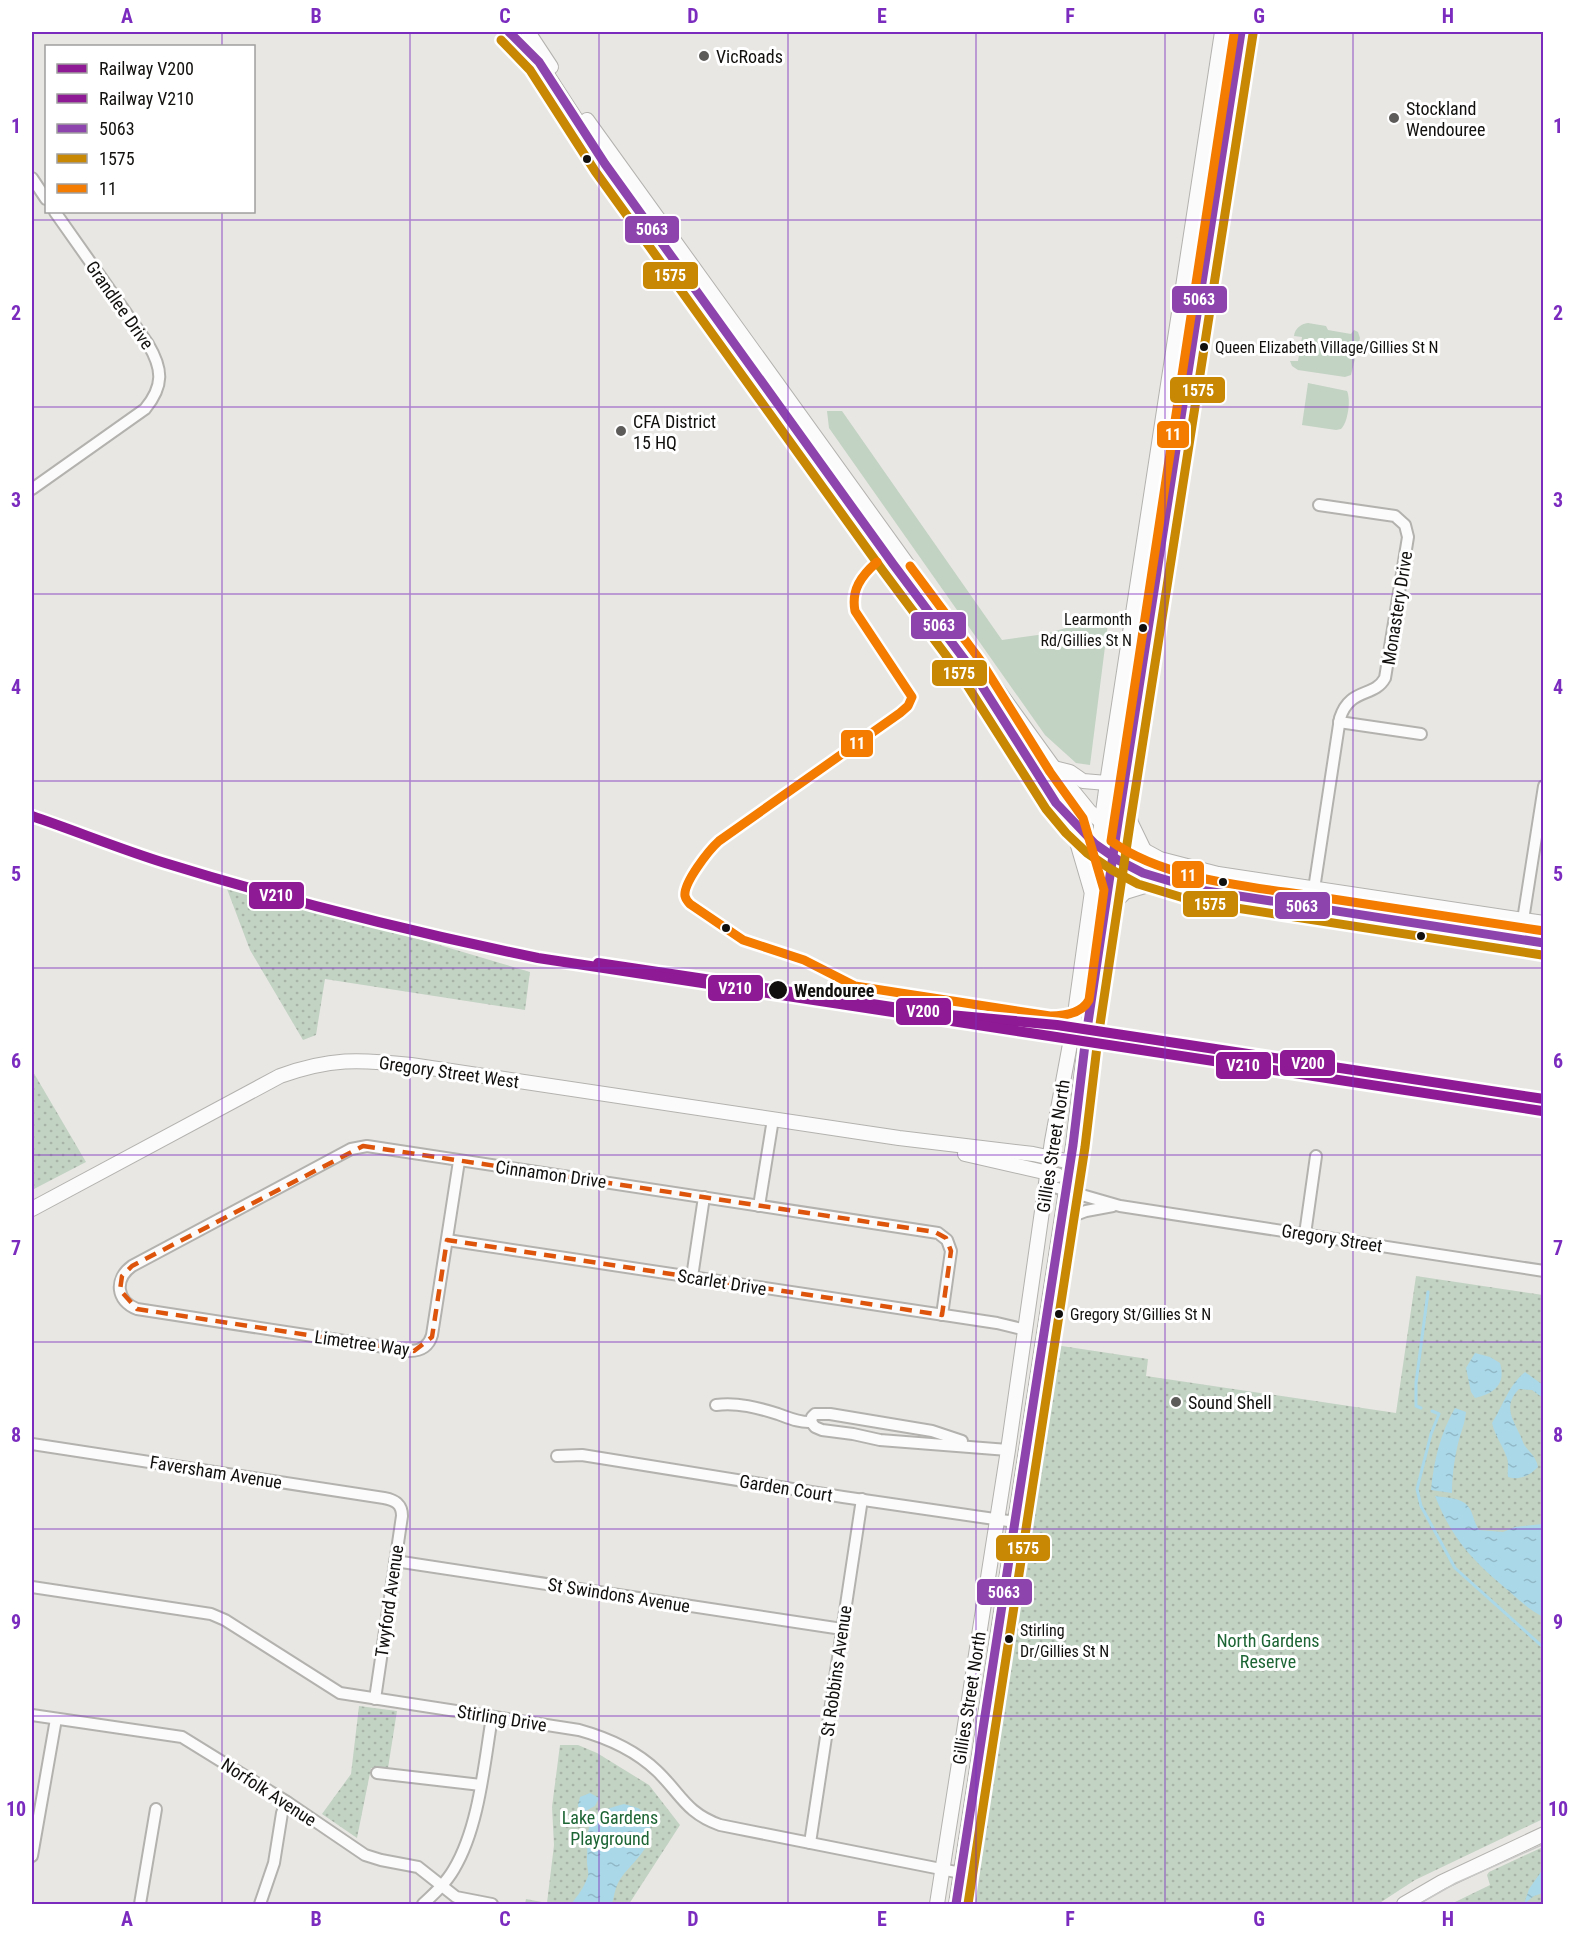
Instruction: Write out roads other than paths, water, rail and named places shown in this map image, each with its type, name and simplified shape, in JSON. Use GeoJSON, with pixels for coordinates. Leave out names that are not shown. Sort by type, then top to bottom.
{"type":"FeatureCollection","features":[{"type":"Feature","properties":{"kind":"main road"},"geometry":{"type":"LineString","coordinates":[[509,32],[539,62],[605,164],[897,561],[972,669],[1040,779],[1072,823],[1098,846],[1113,857],[1161,881],[1248,898],[1544,943]]}},
{"type":"Feature","properties":{"kind":"main road"},"geometry":{"type":"LineString","coordinates":[[528,32],[772,389]]}},
{"type":"Feature","properties":{"kind":"main road","name":"Gillies Street North"},"geometry":{"type":"LineString","coordinates":[[937,1905],[1008,1450],[1050,1157],[1072,1034],[1107,783],[1222,32]]}},
{"type":"Feature","properties":{"kind":"main road","name":"Gillies Street North"},"geometry":{"type":"LineString","coordinates":[[956,1905],[1071,1162],[1123,788],[1241,32]]}},
{"type":"Feature","properties":{"kind":"main road"},"geometry":{"type":"LineString","coordinates":[[1194,216],[1213,219]]}},
{"type":"Feature","properties":{"kind":"main road"},"geometry":{"type":"LineString","coordinates":[[897,561],[1072,791],[1116,835],[1145,852],[1175,864],[1218,874],[1544,923]]}},
{"type":"Feature","properties":{"kind":"main road"},"geometry":{"type":"LineString","coordinates":[[1054,768],[1070,772],[1083,782],[1107,783]]}},
{"type":"Feature","properties":{"kind":"main road"},"geometry":{"type":"LineString","coordinates":[[1123,788],[1131,823],[1145,852]]}},
{"type":"Feature","properties":{"kind":"main road"},"geometry":{"type":"LineString","coordinates":[[1072,823],[1084,871],[1092,891]]}},
{"type":"Feature","properties":{"kind":"main road"},"geometry":{"type":"LineString","coordinates":[[1104,913],[1125,892],[1161,881]]}},
{"type":"Feature","properties":{"kind":"main road"},"geometry":{"type":"LineString","coordinates":[[1311,908],[1314,889]]}},
{"type":"Feature","properties":{"kind":"main road"},"geometry":{"type":"LineString","coordinates":[[1467,932],[1470,913]]}},
{"type":"Feature","properties":{"kind":"main road","name":"Gregory Street West"},"geometry":{"type":"LineString","coordinates":[[32,1209],[280,1076],[334,1061],[369,1060],[411,1065],[899,1138],[1050,1157],[1071,1162]]}},
{"type":"Feature","properties":{"kind":"main road","name":"Gregory Street West"},"geometry":{"type":"LineString","coordinates":[[899,1138],[1067,1183]]}},
{"type":"Feature","properties":{"kind":"main road"},"geometry":{"type":"LineString","coordinates":[[1404,1905],[1442,1882],[1544,1834]]}},
{"type":"Feature","properties":{"kind":"street"},"geometry":{"type":"LineString","coordinates":[[32,178],[45,198]]}},
{"type":"Feature","properties":{"kind":"street","name":"Grandlee Drive"},"geometry":{"type":"LineString","coordinates":[[32,489],[145,409],[155,397],[160,386],[157,361],[148,344],[56,213]]}},
{"type":"Feature","properties":{"kind":"street","name":"Monastery Drive"},"geometry":{"type":"LineString","coordinates":[[1314,889],[1342,710],[1359,694],[1379,686],[1385,678],[1408,535],[1404,524],[1395,516],[1319,505]]}},
{"type":"Feature","properties":{"kind":"street"},"geometry":{"type":"LineString","coordinates":[[1339,722],[1421,734]]}},
{"type":"Feature","properties":{"kind":"street"},"geometry":{"type":"LineString","coordinates":[[1523,920],[1544,786]]}},
{"type":"Feature","properties":{"kind":"street"},"geometry":{"type":"LineString","coordinates":[[759,1206],[773,1119]]}},
{"type":"Feature","properties":{"kind":"street","name":"Cinnamon Drive"},"geometry":{"type":"LineString","coordinates":[[120,1290],[122,1276],[132,1266],[351,1149],[367,1146],[934,1232],[942,1235],[948,1241],[951,1251],[942,1315]]}},
{"type":"Feature","properties":{"kind":"street"},"geometry":{"type":"LineString","coordinates":[[1305,1234],[1316,1156]]}},
{"type":"Feature","properties":{"kind":"street","name":"Limetree Way"},"geometry":{"type":"LineString","coordinates":[[120,1290],[127,1304],[137,1309],[414,1351],[425,1347],[432,1337],[459,1161]]}},
{"type":"Feature","properties":{"kind":"street","name":"Gregory Street"},"geometry":{"type":"LineString","coordinates":[[1067,1183],[1120,1206],[1544,1271]]}},
{"type":"Feature","properties":{"kind":"street"},"geometry":{"type":"LineString","coordinates":[[692,1277],[704,1197]]}},
{"type":"Feature","properties":{"kind":"street","name":"Gregory Street"},"geometry":{"type":"LineString","coordinates":[[1062,1220],[1086,1211],[1120,1206]]}},
{"type":"Feature","properties":{"kind":"street","name":"Scarlet Drive"},"geometry":{"type":"LineString","coordinates":[[447,1240],[997,1323],[1026,1330]]}},
{"type":"Feature","properties":{"kind":"street","name":"Scarlet Drive"},"geometry":{"type":"LineString","coordinates":[[997,1323],[1014,1321],[1029,1309]]}},
{"type":"Feature","properties":{"kind":"street"},"geometry":{"type":"LineString","coordinates":[[716,1405],[741,1405],[811,1422]]}},
{"type":"Feature","properties":{"kind":"street"},"geometry":{"type":"LineString","coordinates":[[811,1422],[815,1414],[830,1414],[932,1431],[986,1447]]}},
{"type":"Feature","properties":{"kind":"street"},"geometry":{"type":"LineString","coordinates":[[828,1431],[830,1414]]}},
{"type":"Feature","properties":{"kind":"street"},"geometry":{"type":"LineString","coordinates":[[811,1422],[816,1428],[880,1440],[1008,1450]]}},
{"type":"Feature","properties":{"kind":"street"},"geometry":{"type":"LineString","coordinates":[[880,1440],[883,1422]]}},
{"type":"Feature","properties":{"kind":"street","name":"Faversham Avenue"},"geometry":{"type":"LineString","coordinates":[[32,1444],[384,1498],[398,1503]]}},
{"type":"Feature","properties":{"kind":"street","name":"Garden Court"},"geometry":{"type":"LineString","coordinates":[[557,1456],[582,1455],[1014,1522]]}},
{"type":"Feature","properties":{"kind":"street","name":"St Robbins Avenue"},"geometry":{"type":"LineString","coordinates":[[810,1843],[862,1499]]}},
{"type":"Feature","properties":{"kind":"street","name":"Twyford Avenue"},"geometry":{"type":"LineString","coordinates":[[375,1699],[402,1514],[398,1503]]}},
{"type":"Feature","properties":{"kind":"street","name":"St Swindons Avenue"},"geometry":{"type":"LineString","coordinates":[[395,1561],[842,1629]]}},
{"type":"Feature","properties":{"kind":"street","name":"Stirling Drive"},"geometry":{"type":"LineString","coordinates":[[32,1587],[212,1614],[225,1620],[330,1688],[344,1694],[579,1730],[607,1739],[626,1748],[648,1763],[664,1778],[686,1805],[704,1818],[720,1825],[961,1873]]}},
{"type":"Feature","properties":{"kind":"street","name":"Norfolk Avenue"},"geometry":{"type":"LineString","coordinates":[[32,1715],[182,1737],[365,1855],[418,1867],[458,1898],[492,1905]]}},
{"type":"Feature","properties":{"kind":"street"},"geometry":{"type":"LineString","coordinates":[[423,1905],[442,1886],[461,1855],[475,1812],[492,1717]]}},
{"type":"Feature","properties":{"kind":"street"},"geometry":{"type":"LineString","coordinates":[[32,1856],[56,1719]]}},
{"type":"Feature","properties":{"kind":"street"},"geometry":{"type":"LineString","coordinates":[[377,1773],[481,1785]]}},
{"type":"Feature","properties":{"kind":"street"},"geometry":{"type":"LineString","coordinates":[[260,1905],[274,1863],[282,1813],[287,1803]]}},
{"type":"Feature","properties":{"kind":"street"},"geometry":{"type":"LineString","coordinates":[[140,1905],[156,1809]]}},
{"type":"Feature","properties":{"kind":"water"},"geometry":{"type":"Polygon","coordinates":[[[1475,1353],[1490,1357],[1500,1363],[1501,1377],[1493,1390],[1475,1398],[1471,1392],[1466,1368],[1475,1353]]]}},
{"type":"Feature","properties":{"kind":"water"},"geometry":{"type":"Polygon","coordinates":[[[1525,1372],[1543,1385],[1543,1398],[1532,1390],[1519,1389],[1514,1395],[1510,1411],[1524,1444],[1535,1458],[1538,1467],[1524,1476],[1512,1478],[1508,1477],[1507,1458],[1492,1423],[1510,1390],[1525,1372]]]}},
{"type":"Feature","properties":{"kind":"water"},"geometry":{"type":"Polygon","coordinates":[[[1455,1408],[1466,1412],[1455,1457],[1452,1493],[1431,1490],[1438,1448],[1455,1408]]]}},
{"type":"Feature","properties":{"kind":"water"},"geometry":{"type":"Polygon","coordinates":[[[1435,1496],[1456,1499],[1465,1503],[1479,1530],[1503,1532],[1515,1527],[1543,1522],[1543,1617],[1486,1571],[1466,1550],[1449,1526],[1435,1496]]]}},
{"type":"Feature","properties":{"kind":"water"},"geometry":{"type":"Polygon","coordinates":[[[590,1793],[599,1798],[595,1806],[580,1814],[578,1805],[580,1797],[590,1793]]]}},
{"type":"Feature","properties":{"kind":"water"},"geometry":{"type":"Polygon","coordinates":[[[624,1804],[638,1808],[647,1814],[650,1825],[648,1843],[619,1881],[612,1904],[571,1904],[588,1876],[590,1824],[601,1812],[624,1804]]]}},
{"type":"Feature","properties":{"kind":"water"},"geometry":{"type":"Polygon","coordinates":[[[1543,1869],[1543,1893],[1534,1896],[1524,1904],[1529,1889],[1543,1869]]]}},
{"type":"Feature","properties":{"kind":"waterway"},"geometry":{"type":"LineString","coordinates":[[1421,1408],[1416,1406],[1416,1383],[1428,1292]]}},
{"type":"Feature","properties":{"kind":"waterway"},"geometry":{"type":"LineString","coordinates":[[1432,1411],[1439,1414],[1431,1434],[1417,1489],[1421,1506],[1455,1568],[1544,1648]]}},
{"type":"Feature","properties":{"kind":"tram line"},"geometry":{"type":"LineString","coordinates":[[1419,1904],[1456,1883],[1544,1844]]}},
{"type":"Feature","properties":{"kind":"railway"},"geometry":{"type":"LineString","coordinates":[[443,939],[598,963]]}},
{"type":"Feature","properties":{"kind":"rail line","name":"V210"},"geometry":{"type":"LineString","coordinates":[[32,816],[148,858],[257,890],[397,927],[538,958],[1542,1111]]}},
{"type":"Feature","properties":{"kind":"rail line","name":"V200"},"geometry":{"type":"LineString","coordinates":[[598,963],[939,1014],[1057,1025],[1544,1099]]}},
{"type":"Feature","properties":{"kind":"place","name":"VicRoads"},"geometry":{"type":"Point","coordinates":[704,56]}},
{"type":"Feature","properties":{"kind":"place","name":"Stockland Wendouree"},"geometry":{"type":"Point","coordinates":[1394,118]}},
{"type":"Feature","properties":{"kind":"place","name":"Queen Elizabeth Village/Gillies St N"},"geometry":{"type":"Point","coordinates":[1204,347]}},
{"type":"Feature","properties":{"kind":"place","name":"CFA District 15 HQ"},"geometry":{"type":"Point","coordinates":[621,431]}},
{"type":"Feature","properties":{"kind":"place","name":"Learmonth Rd/Gillies St N"},"geometry":{"type":"Point","coordinates":[1143,628]}},
{"type":"Feature","properties":{"kind":"place","name":"Wendouree"},"geometry":{"type":"Point","coordinates":[778,990]}},
{"type":"Feature","properties":{"kind":"place","name":"Gregory St/Gillies St N"},"geometry":{"type":"Point","coordinates":[1059,1314]}},
{"type":"Feature","properties":{"kind":"place","name":"Sound Shell"},"geometry":{"type":"Point","coordinates":[1176,1402]}},
{"type":"Feature","properties":{"kind":"place","name":"Stirling Dr/Gillies St N"},"geometry":{"type":"Point","coordinates":[1009,1639]}},
{"type":"Feature","properties":{"kind":"park label","name":"North Gardens Reserve"},"geometry":{"type":"Point","coordinates":[1268,1650]}},
{"type":"Feature","properties":{"kind":"park label","name":"Lake Gardens Playground"},"geometry":{"type":"Point","coordinates":[610,1827]}}]}
